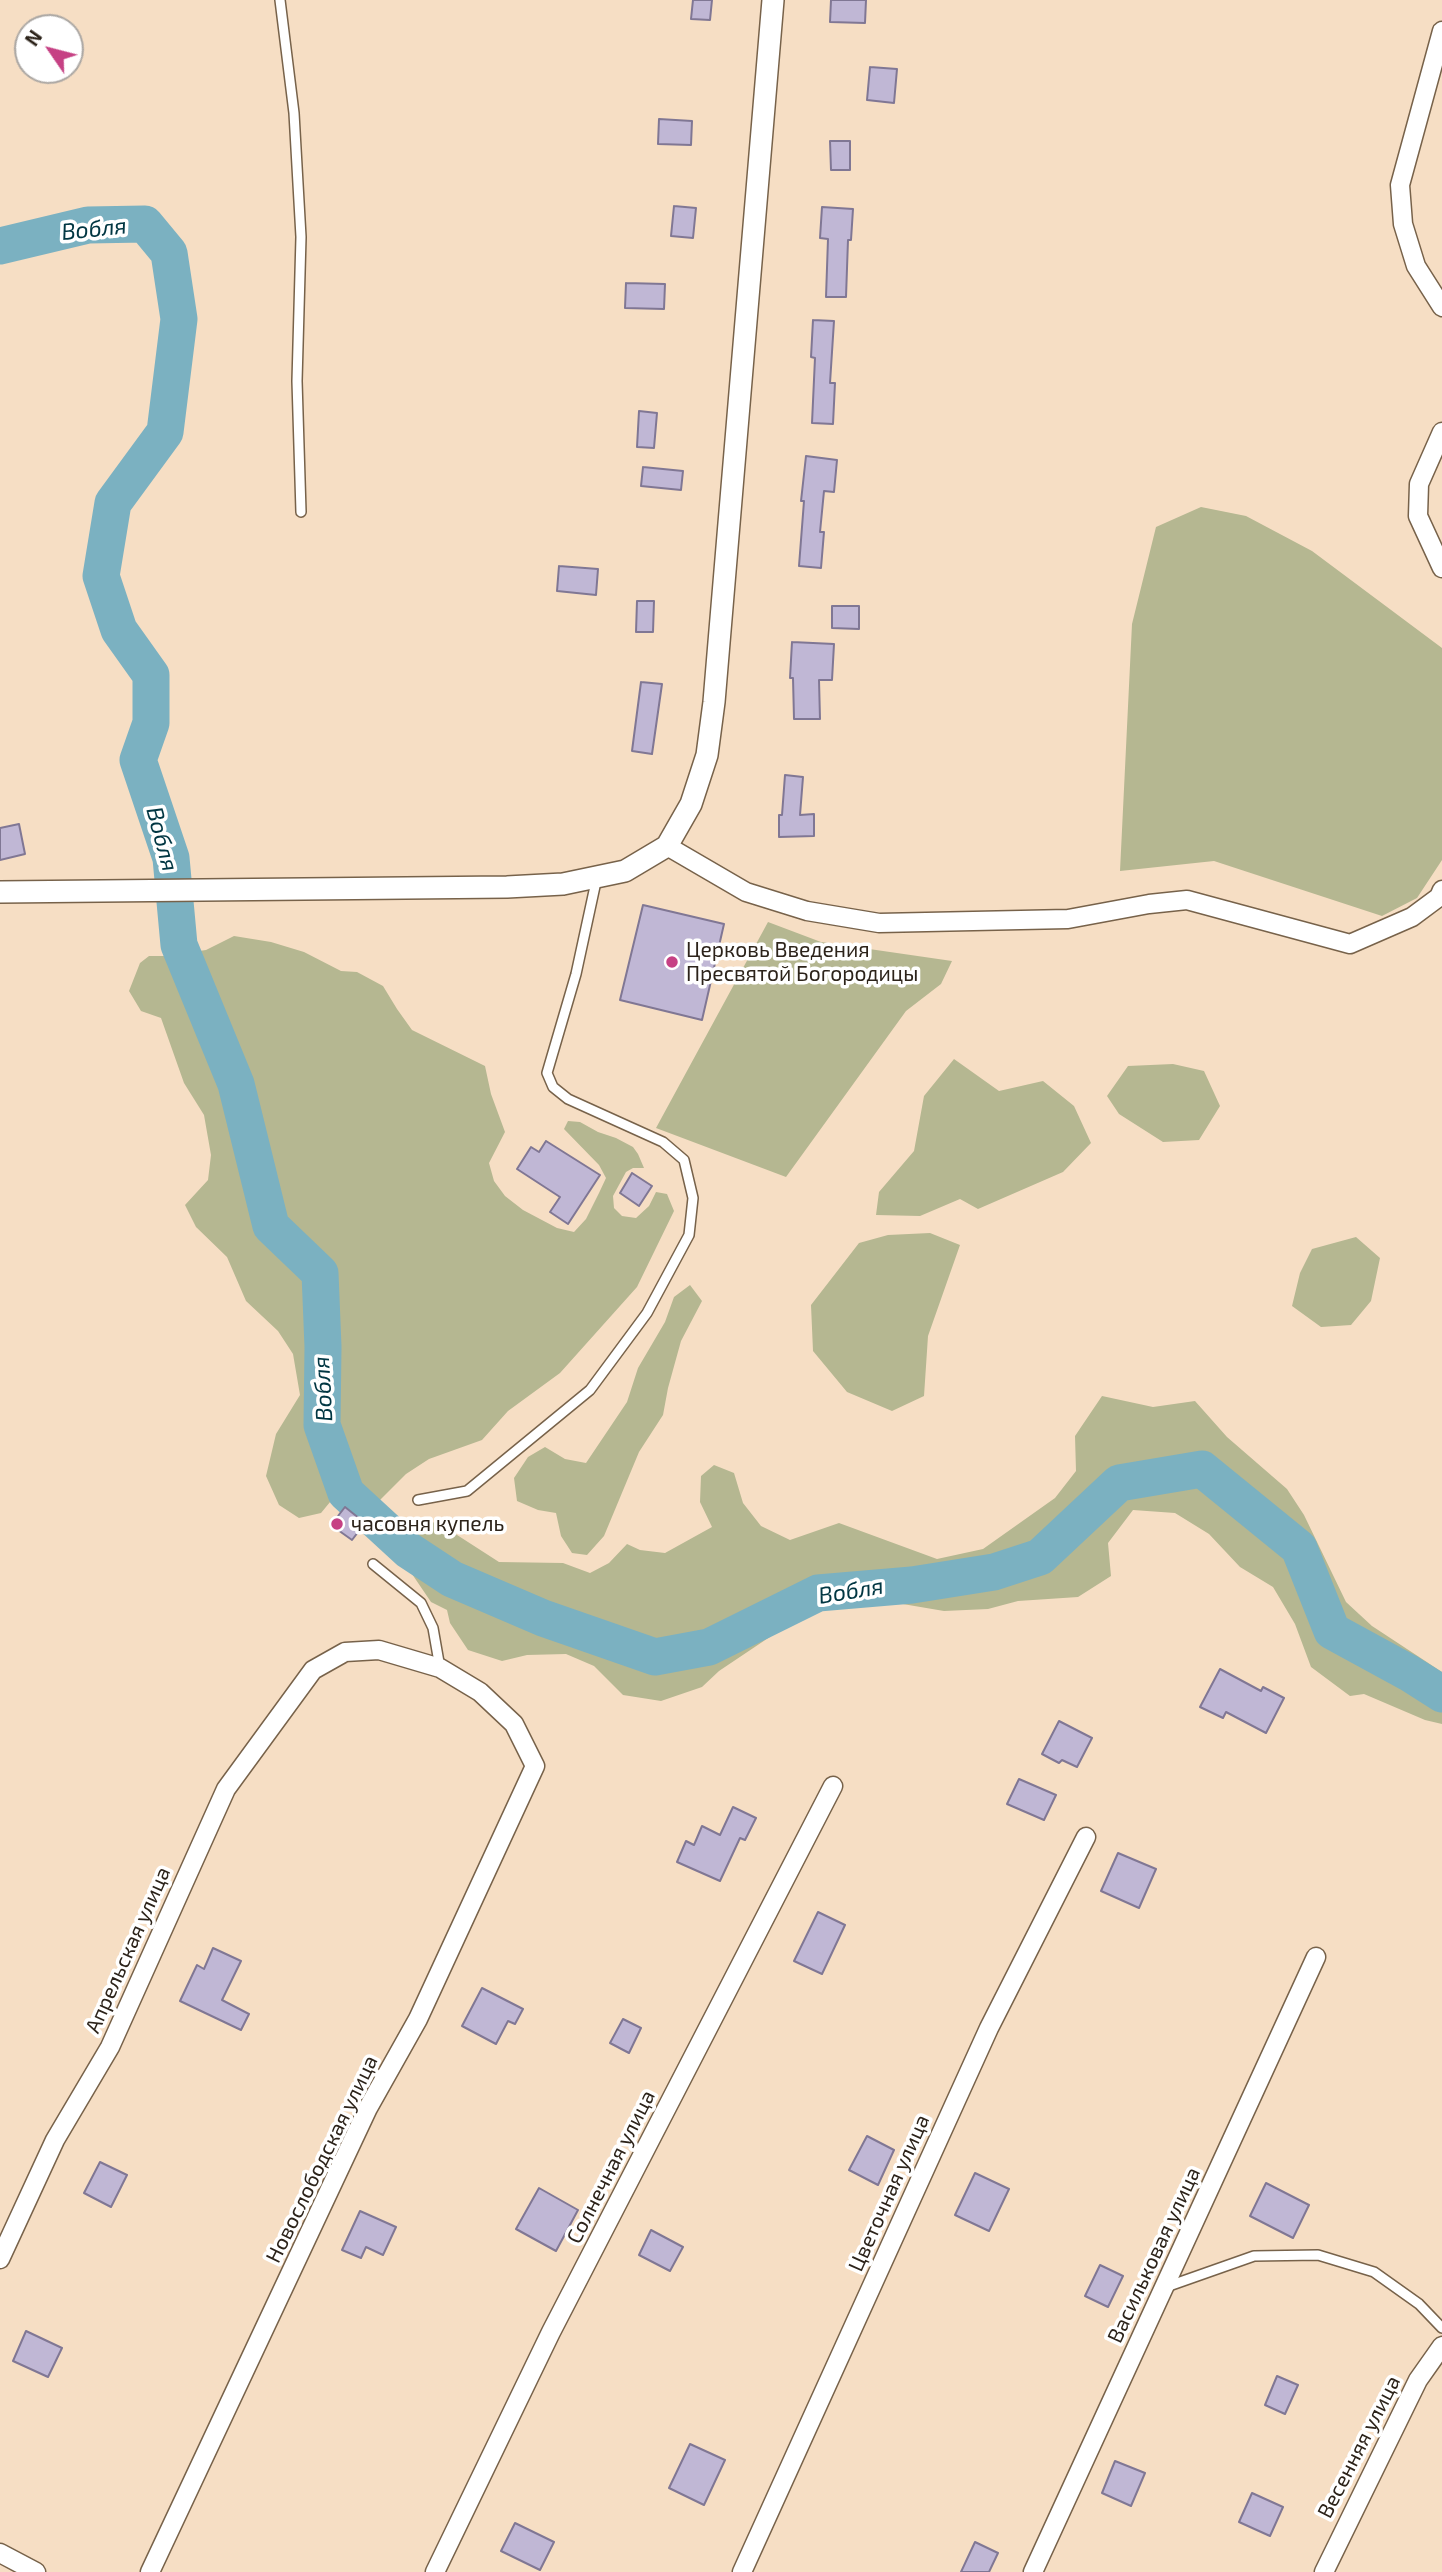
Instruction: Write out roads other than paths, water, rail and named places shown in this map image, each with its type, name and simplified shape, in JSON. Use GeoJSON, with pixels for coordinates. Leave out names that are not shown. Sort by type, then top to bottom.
{"type":"FeatureCollection","features":[{"type":"Feature","properties":{"kind":"street"},"geometry":{"type":"LineString","coordinates":[[0,892],[244,891],[563,884],[625,871],[667,846],[691,804],[707,755],[715,702],[773,0]]}},
{"type":"Feature","properties":{"kind":"street"},"geometry":{"type":"LineString","coordinates":[[1442,31],[1400,185],[1403,224],[1416,266],[1442,307]]}},
{"type":"Feature","properties":{"kind":"street"},"geometry":{"type":"LineString","coordinates":[[1442,432],[1419,484],[1418,516],[1442,568]]}},
{"type":"Feature","properties":{"kind":"street"},"geometry":{"type":"LineString","coordinates":[[667,846],[746,892],[807,911],[879,923],[1068,919],[1187,900],[1350,944],[1412,917],[1439,897],[1442,890]]}},
{"type":"Feature","properties":{"kind":"street","name":"Апрельская улица"},"geometry":{"type":"LineString","coordinates":[[0,2259],[55,2140],[110,2048],[226,1789],[313,1670],[345,1652],[379,1650],[440,1668]]}},
{"type":"Feature","properties":{"kind":"street","name":"Новослободская улица"},"geometry":{"type":"LineString","coordinates":[[150,2572],[368,2108],[418,2018],[535,1766],[514,1724],[480,1692],[440,1668]]}},
{"type":"Feature","properties":{"kind":"street","name":"Солнечная улица"},"geometry":{"type":"LineString","coordinates":[[435,2572],[551,2332],[833,1786]]}},
{"type":"Feature","properties":{"kind":"street","name":"Цветочная улица"},"geometry":{"type":"LineString","coordinates":[[743,2572],[989,2028],[1086,1837]]}},
{"type":"Feature","properties":{"kind":"street","name":"Васильковая улица"},"geometry":{"type":"LineString","coordinates":[[1033,2572],[1316,1957]]}},
{"type":"Feature","properties":{"kind":"street","name":"Весенняя улица"},"geometry":{"type":"LineString","coordinates":[[1324,2572],[1418,2379],[1442,2346]]}},
{"type":"Feature","properties":{"kind":"street"},"geometry":{"type":"LineString","coordinates":[[0,2553],[36,2572]]}},
{"type":"Feature","properties":{"kind":"lane"},"geometry":{"type":"LineString","coordinates":[[280,0],[294,113],[301,237],[298,381],[301,512]]}},
{"type":"Feature","properties":{"kind":"lane"},"geometry":{"type":"LineString","coordinates":[[418,1500],[467,1491],[590,1390],[647,1313],[689,1235],[693,1198],[684,1160],[663,1142],[568,1099],[552,1087],[547,1073],[576,974],[597,877]]}},
{"type":"Feature","properties":{"kind":"lane"},"geometry":{"type":"LineString","coordinates":[[373,1564],[421,1602],[433,1628],[440,1668]]}},
{"type":"Feature","properties":{"kind":"lane"},"geometry":{"type":"LineString","coordinates":[[1164,2288],[1254,2256],[1318,2255],[1374,2273],[1419,2304],[1442,2328]]}},
{"type":"Feature","properties":{"kind":"waterway","name":"Вобля"},"geometry":{"type":"LineString","coordinates":[[0,246],[88,225],[145,224],[169,253],[179,319],[165,432],[113,503],[101,576],[119,630],[151,675],[151,723],[138,760],[171,858],[179,945],[236,1084],[271,1226],[320,1273],[322,1425],[346,1493],[408,1550],[452,1579],[543,1618],[655,1657],[709,1647],[818,1593],[912,1585],[994,1572],[1040,1557],[1119,1483],[1202,1469],[1299,1548],[1332,1631],[1442,1694]]}},
{"type":"Feature","properties":{"kind":"place","name":"Церковь Введения Пресвятой Богородицы"},"geometry":{"type":"Point","coordinates":[672,962]}},
{"type":"Feature","properties":{"kind":"place","name":"часовня купель"},"geometry":{"type":"Point","coordinates":[337,1524]}}]}
